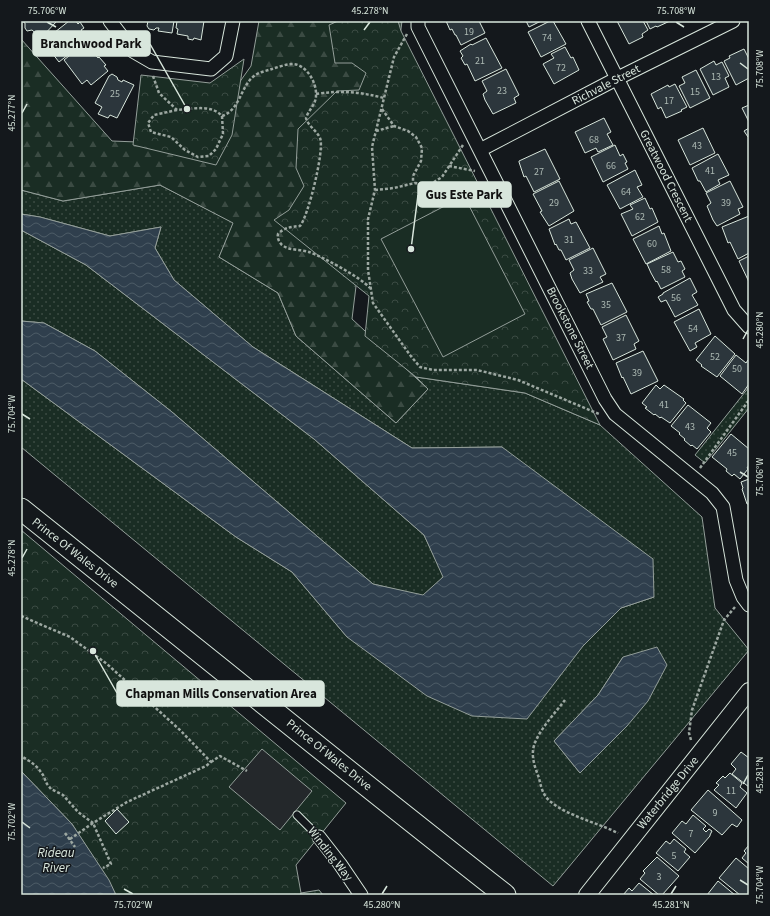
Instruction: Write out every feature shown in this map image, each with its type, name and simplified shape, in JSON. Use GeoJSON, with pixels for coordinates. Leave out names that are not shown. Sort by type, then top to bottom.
{"type":"FeatureCollection","features":[{"type":"Feature","properties":{"kind":"main road","name":"Prince Of Wales Drive"},"geometry":{"type":"LineString","coordinates":[[21,509],[505,895]]}},
{"type":"Feature","properties":{"kind":"street"},"geometry":{"type":"LineString","coordinates":[[110,21],[133,51],[152,62],[211,69],[226,56],[233,21]]}},
{"type":"Feature","properties":{"kind":"street","name":"Greatwood Crescent"},"geometry":{"type":"LineString","coordinates":[[588,21],[734,310],[749,327]]}},
{"type":"Feature","properties":{"kind":"street","name":"Richvale Street"},"geometry":{"type":"LineString","coordinates":[[478,144],[616,79],[733,21]]}},
{"type":"Feature","properties":{"kind":"street","name":"Brookstone Street"},"geometry":{"type":"LineString","coordinates":[[418,24],[606,399],[615,414],[712,493],[723,507],[736,580],[746,601]]}},
{"type":"Feature","properties":{"kind":"street","name":"Waterbridge Drive"},"geometry":{"type":"LineString","coordinates":[[586,895],[749,691]]}},
{"type":"Feature","properties":{"kind":"street","name":"Winding Way"},"geometry":{"type":"LineString","coordinates":[[319,837],[361,895]]}},
{"type":"Feature","properties":{"kind":"lane","name":"Winding Way"},"geometry":{"type":"LineString","coordinates":[[297,815],[319,837]]}},
{"type":"Feature","properties":{"kind":"path"},"geometry":{"type":"LineString","coordinates":[[418,24],[408,32],[394,57],[372,147],[375,190],[368,219],[368,270],[373,303],[410,355],[420,366],[433,370],[477,370],[511,378],[601,415],[615,414]]}},
{"type":"Feature","properties":{"kind":"path"},"geometry":{"type":"LineString","coordinates":[[152,62],[152,72],[159,93],[178,110]]}},
{"type":"Feature","properties":{"kind":"path"},"geometry":{"type":"LineString","coordinates":[[222,116],[233,110],[247,84],[256,74],[287,65],[299,66],[306,70],[311,77],[316,94],[316,99],[306,120],[320,138],[322,144],[320,161],[307,213],[303,223],[300,226],[290,227],[283,230],[278,234],[278,240],[286,248],[309,252],[363,281],[371,288]]}},
{"type":"Feature","properties":{"kind":"path"},"geometry":{"type":"LineString","coordinates":[[316,94],[352,91],[384,98]]}},
{"type":"Feature","properties":{"kind":"path"},"geometry":{"type":"LineString","coordinates":[[206,108],[217,110],[222,116],[223,134],[216,149],[209,156],[198,157],[185,150],[171,137],[151,132],[148,123],[154,115],[178,110],[206,108]]}},
{"type":"Feature","properties":{"kind":"path"},"geometry":{"type":"LineString","coordinates":[[382,108],[394,126]]}},
{"type":"Feature","properties":{"kind":"path"},"geometry":{"type":"LineString","coordinates":[[376,131],[394,126],[408,131],[416,137],[422,148],[421,161],[413,176],[413,183]]}},
{"type":"Feature","properties":{"kind":"path"},"geometry":{"type":"LineString","coordinates":[[375,190],[394,188],[413,183],[431,184],[442,177],[464,144],[478,144]]}},
{"type":"Feature","properties":{"kind":"path"},"geometry":{"type":"LineString","coordinates":[[450,166],[478,171]]}},
{"type":"Feature","properties":{"kind":"path"},"geometry":{"type":"LineString","coordinates":[[693,478],[749,400]]}},
{"type":"Feature","properties":{"kind":"path"},"geometry":{"type":"LineString","coordinates":[[697,757],[689,733],[692,710],[724,620],[746,601]]}},
{"type":"Feature","properties":{"kind":"path"},"geometry":{"type":"LineString","coordinates":[[21,616],[70,637],[107,664],[180,730],[211,762]]}},
{"type":"Feature","properties":{"kind":"path"},"geometry":{"type":"LineString","coordinates":[[565,700],[543,730],[534,746],[533,752],[536,770],[545,796],[560,808],[607,827],[631,840]]}},
{"type":"Feature","properties":{"kind":"path"},"geometry":{"type":"LineString","coordinates":[[21,756],[38,768],[44,775],[51,789],[63,795],[78,812],[93,823],[111,864],[103,868]]}},
{"type":"Feature","properties":{"kind":"path"},"geometry":{"type":"LineString","coordinates":[[70,839],[114,809],[206,766],[220,756],[247,771]]}},
{"type":"Feature","properties":{"kind":"path"},"geometry":{"type":"LineString","coordinates":[[65,833],[75,847]]}},
{"type":"Feature","properties":{"kind":"green space"},"geometry":{"type":"Polygon","coordinates":[[[259,21],[402,21],[400,37],[378,106],[352,319],[428,389],[396,423],[296,336],[278,293],[219,257],[233,223],[160,185],[63,201],[21,190],[21,39],[112,141],[213,145],[229,97],[251,66],[259,21]]]}},
{"type":"Feature","properties":{"kind":"green space"},"geometry":{"type":"Polygon","coordinates":[[[338,21],[398,21],[401,31],[600,425],[525,393],[416,377],[365,336],[369,296],[274,220],[289,210],[304,186],[296,168],[298,129],[337,91],[359,90],[366,73],[352,63],[335,63],[329,25],[338,21]]]}},
{"type":"Feature","properties":{"kind":"green space"},"geometry":{"type":"Polygon","coordinates":[[[244,59],[232,135],[216,165],[133,145],[141,75],[210,83],[244,59]]]}},
{"type":"Feature","properties":{"kind":"green space"},"geometry":{"type":"Polygon","coordinates":[[[160,185],[234,223],[219,257],[278,293],[296,336],[396,423],[428,389],[416,377],[525,393],[600,425],[702,517],[715,608],[749,650],[553,886],[21,447],[21,379],[236,537],[292,572],[347,637],[583,646],[621,608],[654,597],[502,447],[412,448],[253,347],[174,280],[155,248],[161,227],[110,236],[40,217],[21,214],[21,190],[63,201],[160,185]],[[623,657],[598,695],[554,741],[580,773],[623,657]]]}},
{"type":"Feature","properties":{"kind":"green space"},"geometry":{"type":"Polygon","coordinates":[[[464,196],[525,314],[443,357],[381,239],[464,196]]]}},
{"type":"Feature","properties":{"kind":"green space"},"geometry":{"type":"Polygon","coordinates":[[[21,230],[86,265],[314,439],[424,535],[444,577],[423,596],[373,584],[172,412],[95,351],[44,323],[21,321],[21,230]]]}},
{"type":"Feature","properties":{"kind":"green space"},"geometry":{"type":"Polygon","coordinates":[[[749,387],[749,408],[705,463],[695,455],[749,387]]]}},
{"type":"Feature","properties":{"kind":"green space"},"geometry":{"type":"Polygon","coordinates":[[[21,530],[346,803],[296,865],[301,893],[300,895],[116,895],[72,824],[21,771],[21,530]]]}},
{"type":"Feature","properties":{"kind":"green space"},"geometry":{"type":"Polygon","coordinates":[[[319,890],[323,895],[300,895],[301,893],[319,890]]]}},
{"type":"Feature","properties":{"kind":"shaded area"},"geometry":{"type":"Polygon","coordinates":[[[262,749],[312,791],[280,830],[229,787],[262,749]]]}},
{"type":"Feature","properties":{"kind":"water"},"geometry":{"type":"Polygon","coordinates":[[[21,214],[40,217],[110,236],[161,227],[155,248],[174,280],[253,347],[412,448],[502,447],[653,559],[654,597],[621,608],[583,646],[527,719],[472,716],[427,696],[347,637],[292,572],[236,537],[21,379],[21,321],[44,323],[95,351],[172,412],[373,584],[423,595],[443,577],[424,535],[314,439],[86,265],[21,230],[21,214]]]}},
{"type":"Feature","properties":{"kind":"water"},"geometry":{"type":"Polygon","coordinates":[[[657,647],[667,665],[648,701],[627,726],[580,773],[554,741],[598,695],[623,657],[657,647]]]}},
{"type":"Feature","properties":{"kind":"water","name":"Rideau River"},"geometry":{"type":"Polygon","coordinates":[[[21,771],[72,824],[109,880],[116,895],[21,895],[21,771]]]}},
{"type":"Feature","properties":{"kind":"building"},"geometry":{"type":"Polygon","coordinates":[[[22,21],[57,21],[41,38],[32,30],[27,31],[25,28],[25,23],[22,21]]]}},
{"type":"Feature","properties":{"kind":"building"},"geometry":{"type":"Polygon","coordinates":[[[69,21],[76,21],[78,24],[80,22],[84,28],[81,30],[88,39],[59,62],[52,53],[45,49],[46,44],[48,43],[45,40],[69,21]]]}},
{"type":"Feature","properties":{"kind":"building"},"geometry":{"type":"Polygon","coordinates":[[[148,21],[174,21],[172,33],[158,31],[159,28],[154,30],[149,29],[147,26],[148,21]]]}},
{"type":"Feature","properties":{"kind":"building"},"geometry":{"type":"Polygon","coordinates":[[[177,21],[204,21],[201,40],[194,38],[193,40],[188,39],[188,36],[177,34],[177,21]]]}},
{"type":"Feature","properties":{"kind":"building"},"geometry":{"type":"Polygon","coordinates":[[[446,21],[479,21],[485,33],[461,45],[452,29],[450,30],[446,21]]]}},
{"type":"Feature","properties":{"kind":"building"},"geometry":{"type":"Polygon","coordinates":[[[526,21],[541,21],[529,27],[526,21]]]}},
{"type":"Feature","properties":{"kind":"building"},"geometry":{"type":"Polygon","coordinates":[[[550,21],[553,21],[566,44],[541,57],[528,32],[550,21]]]}},
{"type":"Feature","properties":{"kind":"building"},"geometry":{"type":"Polygon","coordinates":[[[617,21],[643,21],[648,30],[642,34],[643,37],[629,44],[617,21]]]}},
{"type":"Feature","properties":{"kind":"building"},"geometry":{"type":"Polygon","coordinates":[[[646,21],[670,21],[650,29],[646,21]]]}},
{"type":"Feature","properties":{"kind":"building"},"geometry":{"type":"Polygon","coordinates":[[[486,38],[502,68],[475,81],[467,64],[465,65],[461,58],[463,56],[460,51],[471,44],[472,45],[486,38]]]}},
{"type":"Feature","properties":{"kind":"building"},"geometry":{"type":"Polygon","coordinates":[[[85,43],[106,65],[104,66],[108,71],[91,85],[87,80],[82,84],[64,60],[85,43]]]}},
{"type":"Feature","properties":{"kind":"building"},"geometry":{"type":"Polygon","coordinates":[[[565,47],[571,58],[573,57],[579,70],[554,84],[543,64],[554,58],[551,54],[565,47]]]}},
{"type":"Feature","properties":{"kind":"building"},"geometry":{"type":"Polygon","coordinates":[[[744,49],[749,59],[749,78],[736,85],[724,61],[730,58],[729,56],[744,49]]]}},
{"type":"Feature","properties":{"kind":"building"},"geometry":{"type":"Polygon","coordinates":[[[714,61],[716,65],[722,62],[729,76],[725,78],[729,87],[713,95],[700,69],[714,61]]]}},
{"type":"Feature","properties":{"kind":"building"},"geometry":{"type":"Polygon","coordinates":[[[506,69],[519,95],[514,98],[516,103],[493,114],[483,94],[487,91],[482,81],[506,69]]]}},
{"type":"Feature","properties":{"kind":"building"},"geometry":{"type":"Polygon","coordinates":[[[696,70],[710,98],[690,108],[679,86],[685,83],[682,77],[696,70]]]}},
{"type":"Feature","properties":{"kind":"building"},"geometry":{"type":"Polygon","coordinates":[[[112,74],[122,82],[123,80],[134,85],[117,118],[110,115],[108,118],[98,114],[102,107],[95,103],[109,76],[112,74]]]}},
{"type":"Feature","properties":{"kind":"building"},"geometry":{"type":"Polygon","coordinates":[[[675,84],[687,107],[681,110],[682,111],[666,118],[661,107],[658,109],[651,94],[668,85],[669,87],[675,84]]]}},
{"type":"Feature","properties":{"kind":"building"},"geometry":{"type":"Polygon","coordinates":[[[749,105],[749,122],[742,108],[749,105]]]}},
{"type":"Feature","properties":{"kind":"building"},"geometry":{"type":"Polygon","coordinates":[[[604,118],[611,132],[607,134],[613,145],[598,152],[596,148],[585,153],[575,132],[604,118]]]}},
{"type":"Feature","properties":{"kind":"building"},"geometry":{"type":"Polygon","coordinates":[[[703,128],[715,153],[690,165],[678,140],[703,128]]]}},
{"type":"Feature","properties":{"kind":"building"},"geometry":{"type":"Polygon","coordinates":[[[749,128],[749,137],[748,137],[744,131],[749,128]]]}},
{"type":"Feature","properties":{"kind":"building"},"geometry":{"type":"Polygon","coordinates":[[[615,145],[620,156],[623,154],[627,162],[625,163],[628,169],[603,182],[591,157],[615,145]]]}},
{"type":"Feature","properties":{"kind":"building"},"geometry":{"type":"Polygon","coordinates":[[[545,149],[560,179],[534,192],[526,176],[524,177],[519,161],[545,149]]]}},
{"type":"Feature","properties":{"kind":"building"},"geometry":{"type":"Polygon","coordinates":[[[718,154],[729,175],[718,180],[720,184],[706,192],[700,181],[698,181],[692,168],[718,154]]]}},
{"type":"Feature","properties":{"kind":"building"},"geometry":{"type":"Polygon","coordinates":[[[635,170],[642,185],[637,187],[643,197],[620,209],[607,185],[635,170]]]}},
{"type":"Feature","properties":{"kind":"building"},"geometry":{"type":"Polygon","coordinates":[[[559,181],[574,211],[549,226],[540,212],[542,211],[533,194],[559,181]]]}},
{"type":"Feature","properties":{"kind":"building"},"geometry":{"type":"Polygon","coordinates":[[[730,181],[743,207],[738,209],[740,214],[717,226],[707,206],[711,203],[706,193],[730,181]]]}},
{"type":"Feature","properties":{"kind":"building"},"geometry":{"type":"Polygon","coordinates":[[[645,198],[650,209],[652,208],[658,222],[632,236],[621,214],[633,209],[630,205],[645,198]]]}},
{"type":"Feature","properties":{"kind":"building"},"geometry":{"type":"Polygon","coordinates":[[[749,216],[749,253],[738,259],[730,242],[728,243],[722,227],[749,216]]]}},
{"type":"Feature","properties":{"kind":"building"},"geometry":{"type":"Polygon","coordinates":[[[569,219],[571,224],[576,222],[590,248],[566,260],[561,250],[559,250],[556,244],[555,245],[549,229],[569,219]]]}},
{"type":"Feature","properties":{"kind":"building"},"geometry":{"type":"Polygon","coordinates":[[[659,226],[662,234],[664,233],[671,251],[646,264],[633,239],[659,226]]]}},
{"type":"Feature","properties":{"kind":"building"},"geometry":{"type":"Polygon","coordinates":[[[593,248],[606,274],[600,277],[603,282],[580,293],[570,273],[574,270],[569,260],[593,248]]]}},
{"type":"Feature","properties":{"kind":"building"},"geometry":{"type":"Polygon","coordinates":[[[673,252],[678,262],[681,261],[685,269],[682,271],[685,277],[661,289],[647,264],[673,252]]]}},
{"type":"Feature","properties":{"kind":"building"},"geometry":{"type":"Polygon","coordinates":[[[749,256],[749,282],[739,261],[749,256]]]}},
{"type":"Feature","properties":{"kind":"building"},"geometry":{"type":"Polygon","coordinates":[[[690,278],[697,292],[692,295],[698,305],[675,317],[666,300],[661,302],[658,297],[690,278]]]}},
{"type":"Feature","properties":{"kind":"building"},"geometry":{"type":"Polygon","coordinates":[[[612,283],[627,312],[601,325],[593,309],[591,309],[587,302],[589,301],[586,294],[612,283]]]}},
{"type":"Feature","properties":{"kind":"building"},"geometry":{"type":"Polygon","coordinates":[[[699,309],[711,334],[695,343],[697,347],[690,351],[674,322],[699,309]]]}},
{"type":"Feature","properties":{"kind":"building"},"geometry":{"type":"Polygon","coordinates":[[[626,315],[639,341],[634,344],[636,349],[613,360],[603,339],[607,337],[602,327],[626,315]]]}},
{"type":"Feature","properties":{"kind":"building"},"geometry":{"type":"Polygon","coordinates":[[[715,336],[735,354],[717,377],[701,366],[702,365],[696,360],[715,336]]]}},
{"type":"Feature","properties":{"kind":"building"},"geometry":{"type":"Polygon","coordinates":[[[643,351],[658,381],[631,394],[616,363],[643,351]]]}},
{"type":"Feature","properties":{"kind":"building"},"geometry":{"type":"Polygon","coordinates":[[[736,355],[746,363],[748,360],[749,362],[749,384],[742,394],[720,376],[736,355]]]}},
{"type":"Feature","properties":{"kind":"building"},"geometry":{"type":"Polygon","coordinates":[[[656,385],[660,389],[664,385],[684,399],[683,400],[686,403],[670,423],[655,414],[654,415],[645,408],[647,407],[642,403],[656,385]]]}},
{"type":"Feature","properties":{"kind":"building"},"geometry":{"type":"Polygon","coordinates":[[[688,405],[711,423],[707,428],[711,432],[697,449],[684,440],[685,439],[679,434],[680,433],[671,426],[688,405]]]}},
{"type":"Feature","properties":{"kind":"building"},"geometry":{"type":"Polygon","coordinates":[[[731,434],[749,449],[748,469],[740,479],[734,474],[732,476],[726,471],[727,469],[712,457],[731,434]]]}},
{"type":"Feature","properties":{"kind":"building"},"geometry":{"type":"Polygon","coordinates":[[[749,479],[749,504],[747,504],[741,482],[749,479]]]}},
{"type":"Feature","properties":{"kind":"building"},"geometry":{"type":"Polygon","coordinates":[[[741,752],[749,758],[749,787],[732,774],[736,769],[731,764],[741,752]]]}},
{"type":"Feature","properties":{"kind":"building"},"geometry":{"type":"Polygon","coordinates":[[[730,773],[742,783],[740,787],[747,793],[736,808],[714,790],[719,785],[716,783],[723,776],[725,778],[730,773]]]}},
{"type":"Feature","properties":{"kind":"building"},"geometry":{"type":"Polygon","coordinates":[[[708,790],[742,820],[737,827],[732,824],[722,835],[691,810],[708,790]]]}},
{"type":"Feature","properties":{"kind":"building"},"geometry":{"type":"Polygon","coordinates":[[[117,809],[129,822],[116,834],[105,821],[117,809]]]}},
{"type":"Feature","properties":{"kind":"building"},"geometry":{"type":"Polygon","coordinates":[[[693,815],[706,826],[703,829],[706,832],[709,829],[712,831],[710,836],[695,853],[672,833],[682,821],[686,824],[693,815]]]}},
{"type":"Feature","properties":{"kind":"building"},"geometry":{"type":"Polygon","coordinates":[[[674,839],[686,849],[684,852],[690,857],[678,871],[656,853],[666,841],[670,844],[674,839]]]}},
{"type":"Feature","properties":{"kind":"building"},"geometry":{"type":"Polygon","coordinates":[[[749,845],[749,864],[742,858],[746,853],[744,851],[749,845]]]}},
{"type":"Feature","properties":{"kind":"building"},"geometry":{"type":"Polygon","coordinates":[[[657,857],[679,876],[662,895],[659,895],[640,879],[645,873],[643,871],[657,857]]]}},
{"type":"Feature","properties":{"kind":"building"},"geometry":{"type":"Polygon","coordinates":[[[736,858],[749,869],[749,895],[740,895],[719,878],[736,858]]]}},
{"type":"Feature","properties":{"kind":"building"},"geometry":{"type":"Polygon","coordinates":[[[718,881],[735,895],[707,895],[718,881]]]}},
{"type":"Feature","properties":{"kind":"building"},"geometry":{"type":"Polygon","coordinates":[[[639,883],[654,895],[623,895],[629,888],[632,891],[639,883]]]}},
{"type":"Feature","properties":{"kind":"place","name":"Branchwood Park"},"geometry":{"type":"Point","coordinates":[187,109]}},
{"type":"Feature","properties":{"kind":"place","name":"Gus Este Park"},"geometry":{"type":"Point","coordinates":[411,249]}},
{"type":"Feature","properties":{"kind":"place","name":"Chapman Mills Conservation Area"},"geometry":{"type":"Point","coordinates":[93,651]}}]}
